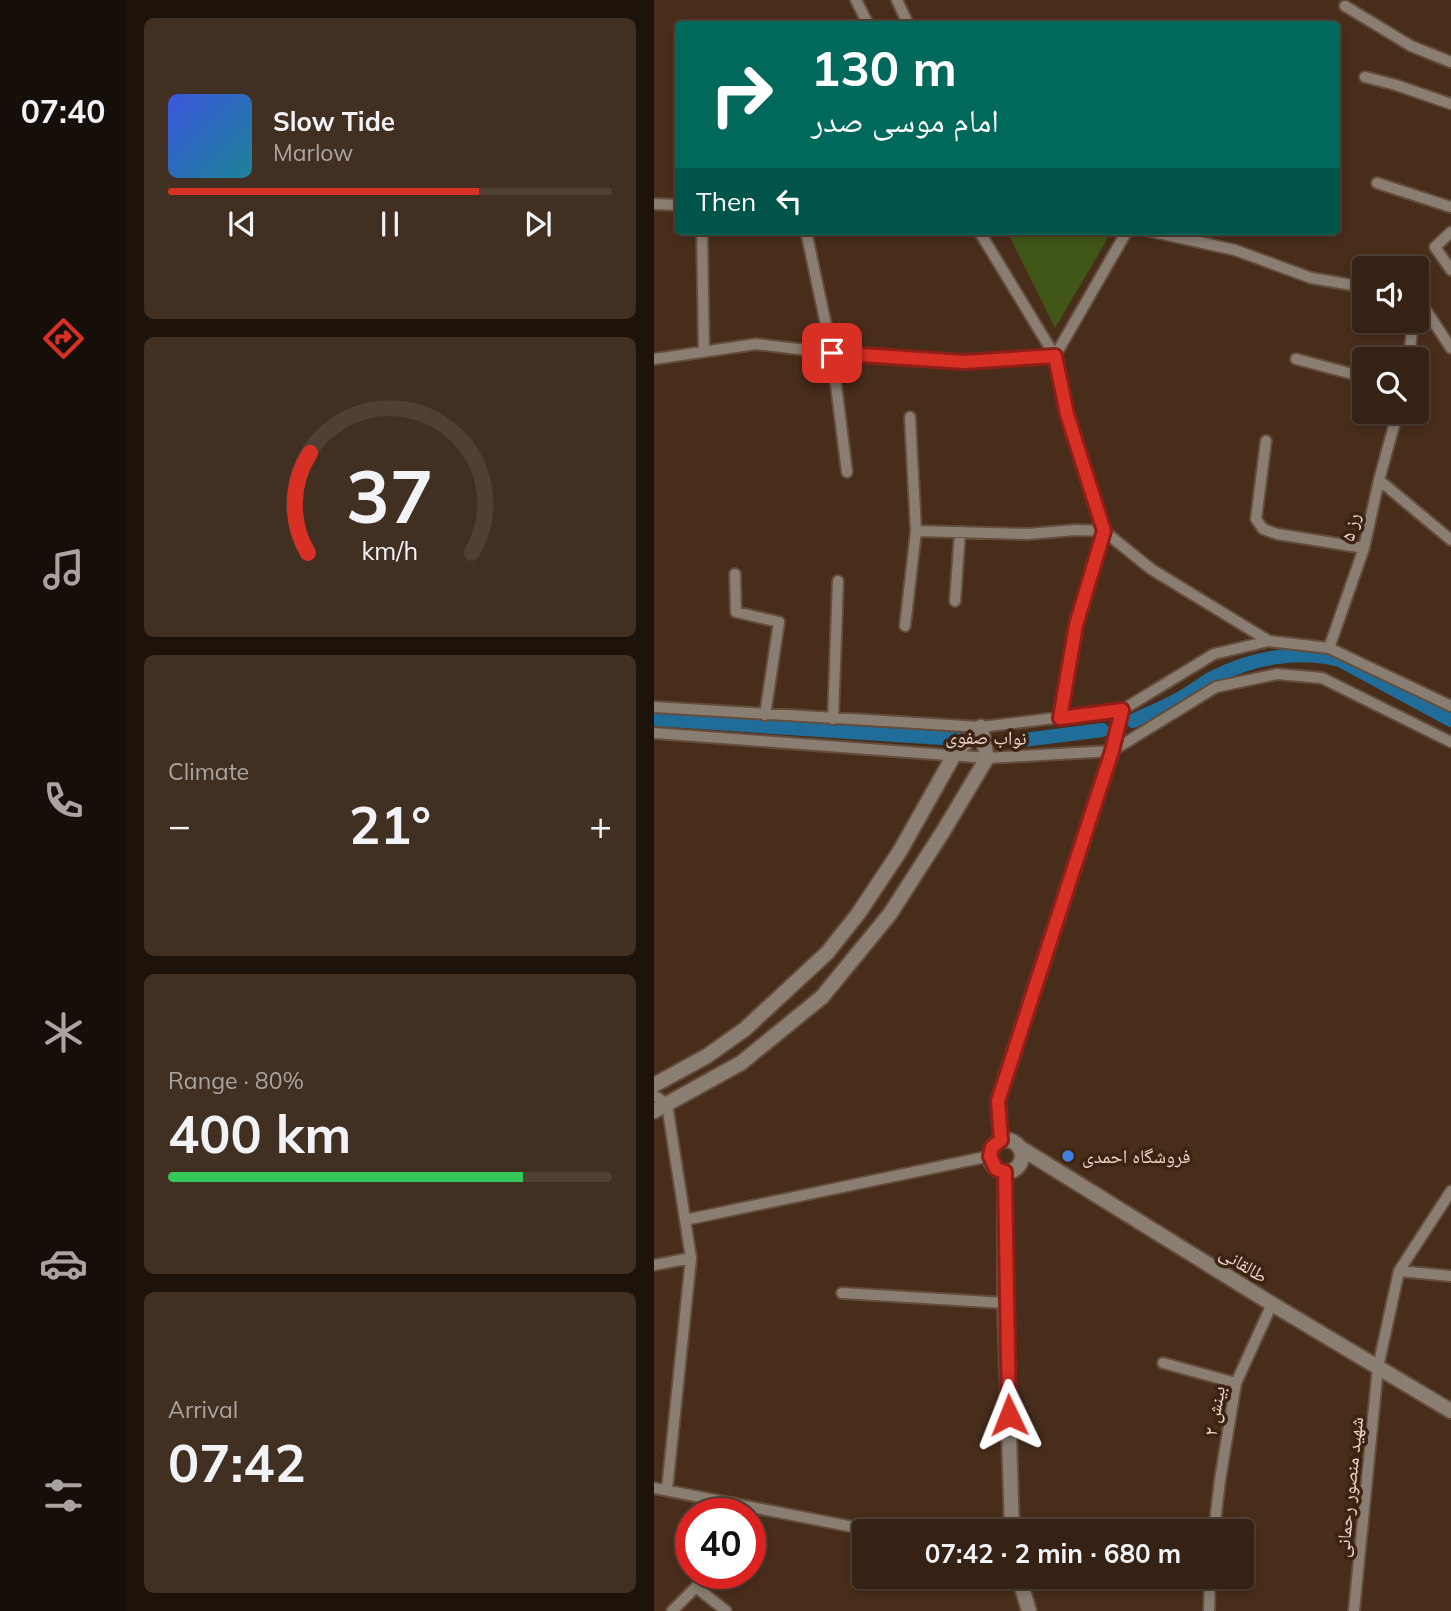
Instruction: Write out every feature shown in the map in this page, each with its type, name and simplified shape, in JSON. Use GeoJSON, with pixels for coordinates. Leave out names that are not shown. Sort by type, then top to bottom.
{"type":"FeatureCollection","features":[{"type":"Feature","properties":{"kind":"street"},"geometry":{"type":"LineString","coordinates":[[856,0],[866,21]]}},
{"type":"Feature","properties":{"kind":"street"},"geometry":{"type":"LineString","coordinates":[[897,0],[907,21]]}},
{"type":"Feature","properties":{"kind":"street"},"geometry":{"type":"LineString","coordinates":[[1345,6],[1411,46],[1450,62]]}},
{"type":"Feature","properties":{"kind":"street"},"geometry":{"type":"LineString","coordinates":[[1365,77],[1450,104]]}},
{"type":"Feature","properties":{"kind":"street"},"geometry":{"type":"LineString","coordinates":[[1377,183],[1450,207]]}},
{"type":"Feature","properties":{"kind":"street"},"geometry":{"type":"LineString","coordinates":[[654,204],[675,205]]}},
{"type":"Feature","properties":{"kind":"street"},"geometry":{"type":"LineString","coordinates":[[1450,232],[1435,247],[1450,270]]}},
{"type":"Feature","properties":{"kind":"street"},"geometry":{"type":"LineString","coordinates":[[702,235],[704,352]]}},
{"type":"Feature","properties":{"kind":"street"},"geometry":{"type":"LineString","coordinates":[[807,235],[832,353],[847,472]]}},
{"type":"Feature","properties":{"kind":"street"},"geometry":{"type":"LineString","coordinates":[[981,235],[1055,356],[1067,414],[1104,531],[1151,569],[1269,641]]}},
{"type":"Feature","properties":{"kind":"street"},"geometry":{"type":"LineString","coordinates":[[1055,356],[1125,235]]}},
{"type":"Feature","properties":{"kind":"street"},"geometry":{"type":"LineString","coordinates":[[1167,235],[1235,250],[1311,278],[1352,285]]}},
{"type":"Feature","properties":{"kind":"street"},"geometry":{"type":"LineString","coordinates":[[1429,314],[1450,348]]}},
{"type":"Feature","properties":{"kind":"street"},"geometry":{"type":"LineString","coordinates":[[654,359],[756,344],[832,353],[964,362],[1055,356]]}},
{"type":"Feature","properties":{"kind":"street"},"geometry":{"type":"LineString","coordinates":[[1296,359],[1352,374]]}},
{"type":"Feature","properties":{"kind":"street"},"geometry":{"type":"LineString","coordinates":[[905,626],[916,531],[910,417]]}},
{"type":"Feature","properties":{"kind":"street","name":"رز ۵"},"geometry":{"type":"LineString","coordinates":[[1329,648],[1364,548],[1394,424]]}},
{"type":"Feature","properties":{"kind":"street"},"geometry":{"type":"LineString","coordinates":[[1266,441],[1256,519],[1263,529],[1277,534],[1364,548]]}},
{"type":"Feature","properties":{"kind":"street"},"geometry":{"type":"LineString","coordinates":[[1379,480],[1450,540]]}},
{"type":"Feature","properties":{"kind":"street"},"geometry":{"type":"LineString","coordinates":[[916,531],[1028,534],[1075,530],[1104,531]]}},
{"type":"Feature","properties":{"kind":"street"},"geometry":{"type":"LineString","coordinates":[[1060,718],[1076,625],[1104,531]]}},
{"type":"Feature","properties":{"kind":"street"},"geometry":{"type":"LineString","coordinates":[[955,601],[960,532]]}},
{"type":"Feature","properties":{"kind":"street"},"geometry":{"type":"LineString","coordinates":[[734,574],[736,612],[779,622],[765,715]]}},
{"type":"Feature","properties":{"kind":"street"},"geometry":{"type":"LineString","coordinates":[[833,719],[838,581]]}},
{"type":"Feature","properties":{"kind":"street","name":"نواب صفوی"},"geometry":{"type":"LineString","coordinates":[[654,707],[981,727],[1122,710],[1215,654],[1269,641],[1329,648],[1450,706]]}},
{"type":"Feature","properties":{"kind":"street","name":"نواب صفوی"},"geometry":{"type":"LineString","coordinates":[[654,733],[987,758],[1112,751],[1216,687],[1277,674],[1322,678],[1450,742]]}},
{"type":"Feature","properties":{"kind":"street"},"geometry":{"type":"LineString","coordinates":[[1001,1140],[998,1101],[1112,751],[1122,710]]}},
{"type":"Feature","properties":{"kind":"street"},"geometry":{"type":"LineString","coordinates":[[654,1085],[707,1056],[745,1029],[827,953],[858,914],[900,851],[954,755],[981,727]]}},
{"type":"Feature","properties":{"kind":"street"},"geometry":{"type":"LineString","coordinates":[[660,1107],[742,1063],[822,997],[890,914],[987,758],[981,727]]}},
{"type":"Feature","properties":{"kind":"street"},"geometry":{"type":"LineString","coordinates":[[654,1095],[660,1107],[691,1258],[667,1490]]}},
{"type":"Feature","properties":{"kind":"street"},"geometry":{"type":"LineString","coordinates":[[1001,1140],[1013,1141],[1019,1147],[1022,1156],[1019,1166],[1005,1172],[996,1169],[990,1156],[992,1147],[1001,1140]]}},
{"type":"Feature","properties":{"kind":"street","name":"طالقانی"},"geometry":{"type":"LineString","coordinates":[[1019,1147],[1450,1411]]}},
{"type":"Feature","properties":{"kind":"street"},"geometry":{"type":"LineString","coordinates":[[685,1220],[990,1156]]}},
{"type":"Feature","properties":{"kind":"street"},"geometry":{"type":"LineString","coordinates":[[1005,1172],[1005,1303],[1012,1519]]}},
{"type":"Feature","properties":{"kind":"street"},"geometry":{"type":"LineString","coordinates":[[1450,1191],[1399,1271],[1450,1276]]}},
{"type":"Feature","properties":{"kind":"street"},"geometry":{"type":"LineString","coordinates":[[654,1265],[691,1258]]}},
{"type":"Feature","properties":{"kind":"street","name":"شهید منصور رحمانی"},"geometry":{"type":"LineString","coordinates":[[1354,1611],[1378,1367],[1399,1271]]}},
{"type":"Feature","properties":{"kind":"street"},"geometry":{"type":"LineString","coordinates":[[842,1293],[1005,1303]]}},
{"type":"Feature","properties":{"kind":"street","name":"بینش ۲"},"geometry":{"type":"LineString","coordinates":[[1215,1519],[1219,1480],[1236,1383],[1272,1304]]}},
{"type":"Feature","properties":{"kind":"street"},"geometry":{"type":"LineString","coordinates":[[1163,1363],[1236,1383]]}},
{"type":"Feature","properties":{"kind":"street"},"geometry":{"type":"LineString","coordinates":[[654,1488],[699,1498]]}},
{"type":"Feature","properties":{"kind":"street"},"geometry":{"type":"LineString","coordinates":[[766,1513],[852,1527]]}},
{"type":"Feature","properties":{"kind":"street"},"geometry":{"type":"LineString","coordinates":[[672,1611],[694,1589]]}},
{"type":"Feature","properties":{"kind":"street"},"geometry":{"type":"LineString","coordinates":[[698,1589],[726,1611]]}},
{"type":"Feature","properties":{"kind":"street"},"geometry":{"type":"LineString","coordinates":[[1023,1589],[1029,1611]]}},
{"type":"Feature","properties":{"kind":"street"},"geometry":{"type":"LineString","coordinates":[[1209,1611],[1210,1589]]}},
{"type":"Feature","properties":{"kind":"path"},"geometry":{"type":"LineString","coordinates":[[1429,263],[1435,247]]}},
{"type":"Feature","properties":{"kind":"green space"},"geometry":{"type":"Polygon","coordinates":[[[1009,235],[1110,235],[1055,328],[1009,235]]]}},
{"type":"Feature","properties":{"kind":"waterway"},"geometry":{"type":"LineString","coordinates":[[1133,721],[1182,698],[1229,670],[1260,660],[1308,655],[1340,660],[1451,720]]}},
{"type":"Feature","properties":{"kind":"waterway"},"geometry":{"type":"LineString","coordinates":[[654,719],[972,740]]}},
{"type":"Feature","properties":{"kind":"waterway"},"geometry":{"type":"LineString","coordinates":[[1024,740],[1102,730]]}},
{"type":"Feature","properties":{"kind":"place","name":"فروشگاه احمدی"},"geometry":{"type":"Point","coordinates":[1068,1156]}},
{"type":"Feature","properties":{"kind":"route"},"geometry":{"type":"LineString","coordinates":[[832,353],[964,362],[1055,356],[1067,414],[1104,531],[1076,625],[1060,718],[1122,710],[1112,751],[998,1101],[1001,1140],[990,1151],[990,1161],[996,1169],[1005,1172],[1005,1303],[1009,1415]]}}]}
